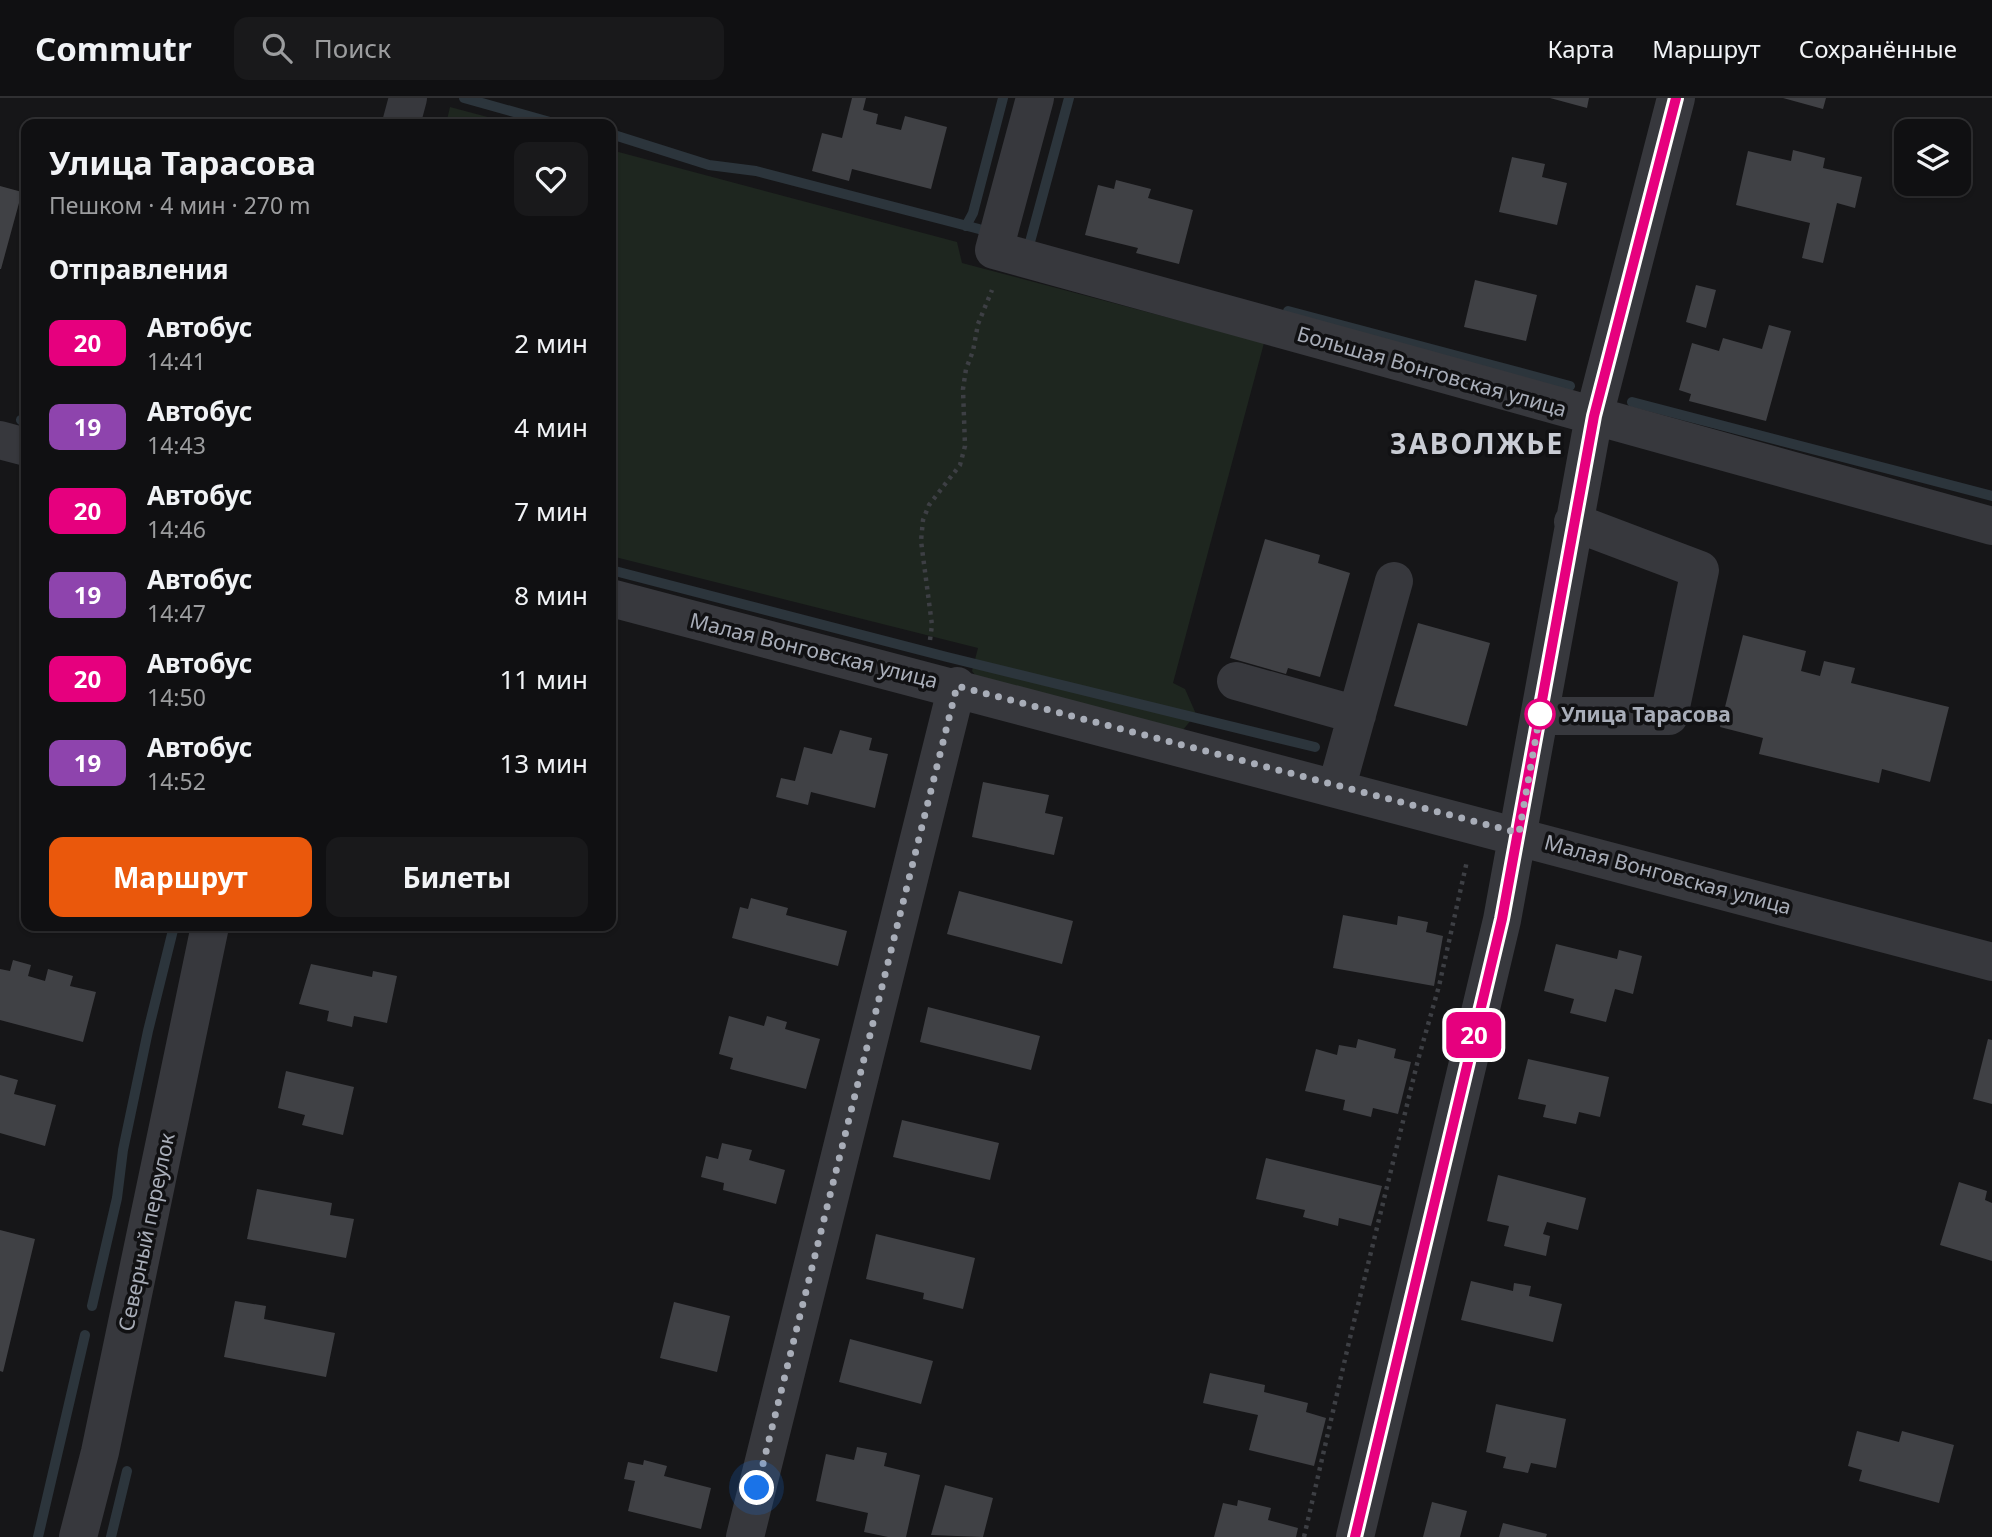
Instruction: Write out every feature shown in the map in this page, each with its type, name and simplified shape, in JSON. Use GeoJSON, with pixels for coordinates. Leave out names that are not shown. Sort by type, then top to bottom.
{"type":"FeatureCollection","features":[{"type":"Feature","properties":{"kind":"street"},"geometry":{"type":"LineString","coordinates":[[402,119],[408,98]]}},
{"type":"Feature","properties":{"kind":"street"},"geometry":{"type":"LineString","coordinates":[[993,250],[1035,98]]}},
{"type":"Feature","properties":{"kind":"street"},"geometry":{"type":"LineString","coordinates":[[1355,1537],[1502,919],[1594,416],[1676,98]]}},
{"type":"Feature","properties":{"kind":"street","name":"Большая Вонговская улица"},"geometry":{"type":"LineString","coordinates":[[993,250],[1483,383],[1992,526]]}},
{"type":"Feature","properties":{"kind":"street"},"geometry":{"type":"LineString","coordinates":[[0,440],[21,446]]}},
{"type":"Feature","properties":{"kind":"street"},"geometry":{"type":"LineString","coordinates":[[1540,716],[1669,716],[1700,570],[1573,522]]}},
{"type":"Feature","properties":{"kind":"street"},"geometry":{"type":"LineString","coordinates":[[1337,786],[1394,582]]}},
{"type":"Feature","properties":{"kind":"street","name":"Малая Вонговская улица"},"geometry":{"type":"LineString","coordinates":[[616,599],[1519,833],[1992,962]]}},
{"type":"Feature","properties":{"kind":"street"},"geometry":{"type":"LineString","coordinates":[[1236,681],[1357,715]]}},
{"type":"Feature","properties":{"kind":"street"},"geometry":{"type":"LineString","coordinates":[[745,1537],[957,686]]}},
{"type":"Feature","properties":{"kind":"street","name":"Северный переулок"},"geometry":{"type":"LineString","coordinates":[[78,1537],[100,1452],[209,931]]}},
{"type":"Feature","properties":{"kind":"path"},"geometry":{"type":"LineString","coordinates":[[929,645],[932,625],[921,541],[923,520],[929,505],[961,465],[965,446],[966,369],[973,351],[978,324],[992,291],[993,250]]}},
{"type":"Feature","properties":{"kind":"path"},"geometry":{"type":"LineString","coordinates":[[1304,1537],[1418,1060],[1439,986],[1475,822]]}},
{"type":"Feature","properties":{"kind":"shaded area"},"geometry":{"type":"Polygon","coordinates":[[[450,107],[495,119],[447,119],[450,107]]]}},
{"type":"Feature","properties":{"kind":"shaded area"},"geometry":{"type":"Polygon","coordinates":[[[616,151],[957,242],[962,263],[1264,343],[1173,683],[1185,689],[1196,714],[1178,736],[982,684],[972,671],[978,648],[616,557],[616,151]]]}},
{"type":"Feature","properties":{"kind":"building"},"geometry":{"type":"Polygon","coordinates":[[[852,98],[866,98],[863,110],[878,114],[876,124],[901,130],[905,116],[947,127],[931,189],[852,169],[849,181],[812,171],[822,133],[842,138],[852,98]]]}},
{"type":"Feature","properties":{"kind":"building"},"geometry":{"type":"Polygon","coordinates":[[[1550,98],[1589,98],[1587,108],[1550,98]]]}},
{"type":"Feature","properties":{"kind":"building"},"geometry":{"type":"Polygon","coordinates":[[[1783,98],[1826,98],[1823,109],[1783,98]]]}},
{"type":"Feature","properties":{"kind":"building"},"geometry":{"type":"Polygon","coordinates":[[[1793,150],[1825,158],[1823,168],[1862,177],[1855,208],[1837,203],[1823,263],[1802,258],[1810,223],[1736,205],[1748,151],[1791,161],[1793,150]]]}},
{"type":"Feature","properties":{"kind":"building"},"geometry":{"type":"Polygon","coordinates":[[[1512,157],[1545,164],[1542,177],[1567,183],[1557,225],[1499,212],[1512,157]]]}},
{"type":"Feature","properties":{"kind":"building"},"geometry":{"type":"Polygon","coordinates":[[[1116,180],[1151,189],[1148,198],[1193,210],[1179,264],[1136,253],[1138,248],[1085,235],[1098,185],[1114,189],[1116,180]]]}},
{"type":"Feature","properties":{"kind":"building"},"geometry":{"type":"Polygon","coordinates":[[[0,186],[21,192],[21,196],[0,269],[0,186]]]}},
{"type":"Feature","properties":{"kind":"building"},"geometry":{"type":"Polygon","coordinates":[[[1475,280],[1537,295],[1526,341],[1464,327],[1475,280]]]}},
{"type":"Feature","properties":{"kind":"building"},"geometry":{"type":"Polygon","coordinates":[[[1696,285],[1716,290],[1706,328],[1686,322],[1696,285]]]}},
{"type":"Feature","properties":{"kind":"building"},"geometry":{"type":"Polygon","coordinates":[[[1769,325],[1791,331],[1766,421],[1689,401],[1691,394],[1679,390],[1692,343],[1719,351],[1723,338],[1762,349],[1769,325]]]}},
{"type":"Feature","properties":{"kind":"building"},"geometry":{"type":"Polygon","coordinates":[[[1265,539],[1320,555],[1318,563],[1350,573],[1320,677],[1288,668],[1286,674],[1230,658],[1265,539]]]}},
{"type":"Feature","properties":{"kind":"building"},"geometry":{"type":"Polygon","coordinates":[[[1418,623],[1490,643],[1467,726],[1394,706],[1418,623]]]}},
{"type":"Feature","properties":{"kind":"building"},"geometry":{"type":"Polygon","coordinates":[[[1743,635],[1806,651],[1801,671],[1820,676],[1824,661],[1855,668],[1851,683],[1949,707],[1930,782],[1882,769],[1879,783],[1759,754],[1763,738],[1720,727],[1743,635]]]}},
{"type":"Feature","properties":{"kind":"building"},"geometry":{"type":"Polygon","coordinates":[[[840,730],[872,738],[869,750],[888,754],[875,808],[811,792],[808,805],[776,797],[781,778],[795,781],[804,747],[832,754],[840,730]]]}},
{"type":"Feature","properties":{"kind":"building"},"geometry":{"type":"Polygon","coordinates":[[[983,782],[1049,795],[1045,813],[1063,817],[1054,855],[972,837],[983,782]]]}},
{"type":"Feature","properties":{"kind":"building"},"geometry":{"type":"Polygon","coordinates":[[[959,891],[1073,921],[1062,964],[947,934],[959,891]]]}},
{"type":"Feature","properties":{"kind":"building"},"geometry":{"type":"Polygon","coordinates":[[[751,898],[788,908],[786,915],[847,931],[838,966],[732,938],[740,907],[748,909],[751,898]]]}},
{"type":"Feature","properties":{"kind":"building"},"geometry":{"type":"Polygon","coordinates":[[[1343,915],[1397,925],[1398,916],[1428,922],[1426,932],[1443,936],[1434,986],[1333,968],[1343,915]]]}},
{"type":"Feature","properties":{"kind":"building"},"geometry":{"type":"Polygon","coordinates":[[[1556,944],[1617,959],[1619,950],[1642,956],[1633,994],[1615,989],[1606,1022],[1570,1013],[1574,999],[1544,991],[1556,944]]]}},
{"type":"Feature","properties":{"kind":"building"},"geometry":{"type":"Polygon","coordinates":[[[13,960],[31,965],[28,976],[45,981],[48,969],[73,976],[70,986],[96,992],[83,1042],[0,1020],[0,969],[10,971],[13,960]]]}},
{"type":"Feature","properties":{"kind":"building"},"geometry":{"type":"Polygon","coordinates":[[[311,964],[372,977],[373,971],[397,976],[387,1023],[354,1016],[352,1027],[327,1021],[329,1011],[299,1004],[311,964]]]}},
{"type":"Feature","properties":{"kind":"building"},"geometry":{"type":"Polygon","coordinates":[[[928,1007],[1040,1036],[1031,1070],[920,1042],[928,1007]]]}},
{"type":"Feature","properties":{"kind":"building"},"geometry":{"type":"Polygon","coordinates":[[[729,1016],[764,1026],[767,1016],[787,1022],[785,1029],[820,1039],[806,1089],[730,1069],[733,1058],[719,1054],[729,1016]]]}},
{"type":"Feature","properties":{"kind":"building"},"geometry":{"type":"Polygon","coordinates":[[[1358,1039],[1396,1049],[1394,1058],[1411,1062],[1398,1114],[1373,1108],[1371,1117],[1343,1110],[1345,1100],[1305,1091],[1316,1049],[1337,1055],[1339,1045],[1356,1048],[1358,1039]]]}},
{"type":"Feature","properties":{"kind":"building"},"geometry":{"type":"Polygon","coordinates":[[[1988,1039],[1992,1040],[1992,1104],[1973,1099],[1988,1039]]]}},
{"type":"Feature","properties":{"kind":"building"},"geometry":{"type":"Polygon","coordinates":[[[1528,1059],[1609,1077],[1600,1117],[1579,1112],[1576,1124],[1543,1117],[1546,1105],[1518,1099],[1528,1059]]]}},
{"type":"Feature","properties":{"kind":"building"},"geometry":{"type":"Polygon","coordinates":[[[286,1071],[354,1087],[343,1135],[302,1125],[305,1115],[278,1108],[286,1071]]]}},
{"type":"Feature","properties":{"kind":"building"},"geometry":{"type":"Polygon","coordinates":[[[0,1075],[18,1080],[14,1094],[56,1105],[45,1146],[0,1133],[0,1075]]]}},
{"type":"Feature","properties":{"kind":"building"},"geometry":{"type":"Polygon","coordinates":[[[902,1120],[999,1143],[990,1180],[893,1157],[902,1120]]]}},
{"type":"Feature","properties":{"kind":"building"},"geometry":{"type":"Polygon","coordinates":[[[722,1143],[752,1150],[749,1160],[785,1170],[776,1204],[723,1190],[724,1183],[701,1177],[706,1156],[718,1159],[722,1143]]]}},
{"type":"Feature","properties":{"kind":"building"},"geometry":{"type":"Polygon","coordinates":[[[1266,1158],[1382,1186],[1371,1226],[1339,1218],[1338,1226],[1303,1217],[1305,1210],[1256,1199],[1266,1158]]]}},
{"type":"Feature","properties":{"kind":"building"},"geometry":{"type":"Polygon","coordinates":[[[1498,1175],[1586,1198],[1578,1230],[1547,1222],[1543,1234],[1550,1236],[1546,1256],[1504,1246],[1509,1226],[1487,1221],[1498,1175]]]}},
{"type":"Feature","properties":{"kind":"building"},"geometry":{"type":"Polygon","coordinates":[[[1959,1182],[1987,1191],[1985,1200],[1992,1203],[1992,1261],[1940,1245],[1959,1182]]]}},
{"type":"Feature","properties":{"kind":"building"},"geometry":{"type":"Polygon","coordinates":[[[257,1189],[332,1203],[330,1215],[354,1219],[346,1258],[247,1239],[257,1189]]]}},
{"type":"Feature","properties":{"kind":"building"},"geometry":{"type":"Polygon","coordinates":[[[0,1230],[35,1239],[3,1372],[0,1371],[0,1230]]]}},
{"type":"Feature","properties":{"kind":"building"},"geometry":{"type":"Polygon","coordinates":[[[876,1234],[975,1258],[963,1309],[923,1299],[924,1293],[866,1279],[876,1234]]]}},
{"type":"Feature","properties":{"kind":"building"},"geometry":{"type":"Polygon","coordinates":[[[1471,1281],[1513,1291],[1514,1283],[1531,1286],[1529,1296],[1562,1304],[1553,1342],[1461,1320],[1471,1281]]]}},
{"type":"Feature","properties":{"kind":"building"},"geometry":{"type":"Polygon","coordinates":[[[235,1301],[266,1306],[264,1319],[335,1333],[326,1377],[224,1357],[235,1301]]]}},
{"type":"Feature","properties":{"kind":"building"},"geometry":{"type":"Polygon","coordinates":[[[674,1302],[730,1316],[717,1372],[660,1358],[674,1302]]]}},
{"type":"Feature","properties":{"kind":"building"},"geometry":{"type":"Polygon","coordinates":[[[850,1339],[933,1361],[921,1404],[839,1382],[850,1339]]]}},
{"type":"Feature","properties":{"kind":"building"},"geometry":{"type":"Polygon","coordinates":[[[1210,1373],[1265,1385],[1264,1392],[1308,1403],[1306,1412],[1326,1418],[1314,1466],[1249,1450],[1258,1415],[1203,1403],[1210,1373]]]}},
{"type":"Feature","properties":{"kind":"building"},"geometry":{"type":"Polygon","coordinates":[[[1496,1404],[1566,1419],[1556,1468],[1531,1463],[1528,1473],[1503,1468],[1506,1457],[1486,1452],[1496,1404]]]}},
{"type":"Feature","properties":{"kind":"building"},"geometry":{"type":"Polygon","coordinates":[[[1857,1431],[1899,1442],[1902,1431],[1954,1445],[1939,1503],[1859,1481],[1862,1470],[1848,1466],[1857,1431]]]}},
{"type":"Feature","properties":{"kind":"building"},"geometry":{"type":"Polygon","coordinates":[[[857,1447],[887,1453],[884,1466],[920,1475],[906,1537],[888,1537],[864,1532],[868,1513],[816,1501],[826,1454],[854,1460],[857,1447]]]}},
{"type":"Feature","properties":{"kind":"building"},"geometry":{"type":"Polygon","coordinates":[[[644,1460],[667,1466],[664,1476],[711,1488],[701,1529],[628,1511],[635,1481],[624,1479],[628,1462],[643,1465],[644,1460]]]}},
{"type":"Feature","properties":{"kind":"building"},"geometry":{"type":"Polygon","coordinates":[[[945,1485],[993,1498],[983,1537],[931,1535],[945,1485]]]}},
{"type":"Feature","properties":{"kind":"building"},"geometry":{"type":"Polygon","coordinates":[[[1238,1500],[1271,1508],[1268,1520],[1298,1528],[1296,1537],[1214,1537],[1223,1503],[1237,1506],[1238,1500]]]}},
{"type":"Feature","properties":{"kind":"building"},"geometry":{"type":"Polygon","coordinates":[[[1432,1502],[1467,1511],[1460,1537],[1423,1537],[1432,1502]]]}},
{"type":"Feature","properties":{"kind":"building"},"geometry":{"type":"Polygon","coordinates":[[[1503,1523],[1547,1534],[1546,1537],[1499,1537],[1503,1523]]]}},
{"type":"Feature","properties":{"kind":"waterway"},"geometry":{"type":"LineString","coordinates":[[464,98],[539,119]]}},
{"type":"Feature","properties":{"kind":"waterway"},"geometry":{"type":"LineString","coordinates":[[966,226],[973,213],[1003,98]]}},
{"type":"Feature","properties":{"kind":"waterway"},"geometry":{"type":"LineString","coordinates":[[1030,242],[1069,98]]}},
{"type":"Feature","properties":{"kind":"waterway"},"geometry":{"type":"LineString","coordinates":[[616,136],[709,165],[756,171],[979,229]]}},
{"type":"Feature","properties":{"kind":"waterway"},"geometry":{"type":"LineString","coordinates":[[1288,311],[1570,386]]}},
{"type":"Feature","properties":{"kind":"waterway"},"geometry":{"type":"LineString","coordinates":[[1632,402],[1992,496]]}},
{"type":"Feature","properties":{"kind":"waterway"},"geometry":{"type":"LineString","coordinates":[[616,571],[947,657],[1315,747]]}},
{"type":"Feature","properties":{"kind":"waterway"},"geometry":{"type":"LineString","coordinates":[[92,1306],[117,1198],[123,1150],[148,1031],[173,931]]}},
{"type":"Feature","properties":{"kind":"waterway"},"geometry":{"type":"LineString","coordinates":[[38,1537],[85,1335]]}},
{"type":"Feature","properties":{"kind":"waterway"},"geometry":{"type":"LineString","coordinates":[[111,1537],[127,1471]]}},
{"type":"Feature","properties":{"kind":"bus line","name":"20"},"geometry":{"type":"LineString","coordinates":[[1355,1537],[1502,919],[1594,416],[1676,98]]}},
{"type":"Feature","properties":{"kind":"place","name":"Улица Тарасова"},"geometry":{"type":"Point","coordinates":[1540,714]}},
{"type":"Feature","properties":{"kind":"district","name":"ЗАВОЛЖЬЕ"},"geometry":{"type":"Point","coordinates":[1477,443]}},
{"type":"Feature","properties":{"kind":"route"},"geometry":{"type":"LineString","coordinates":[[757,1488],[957,686],[1519,833],[1540,714]]}}]}
